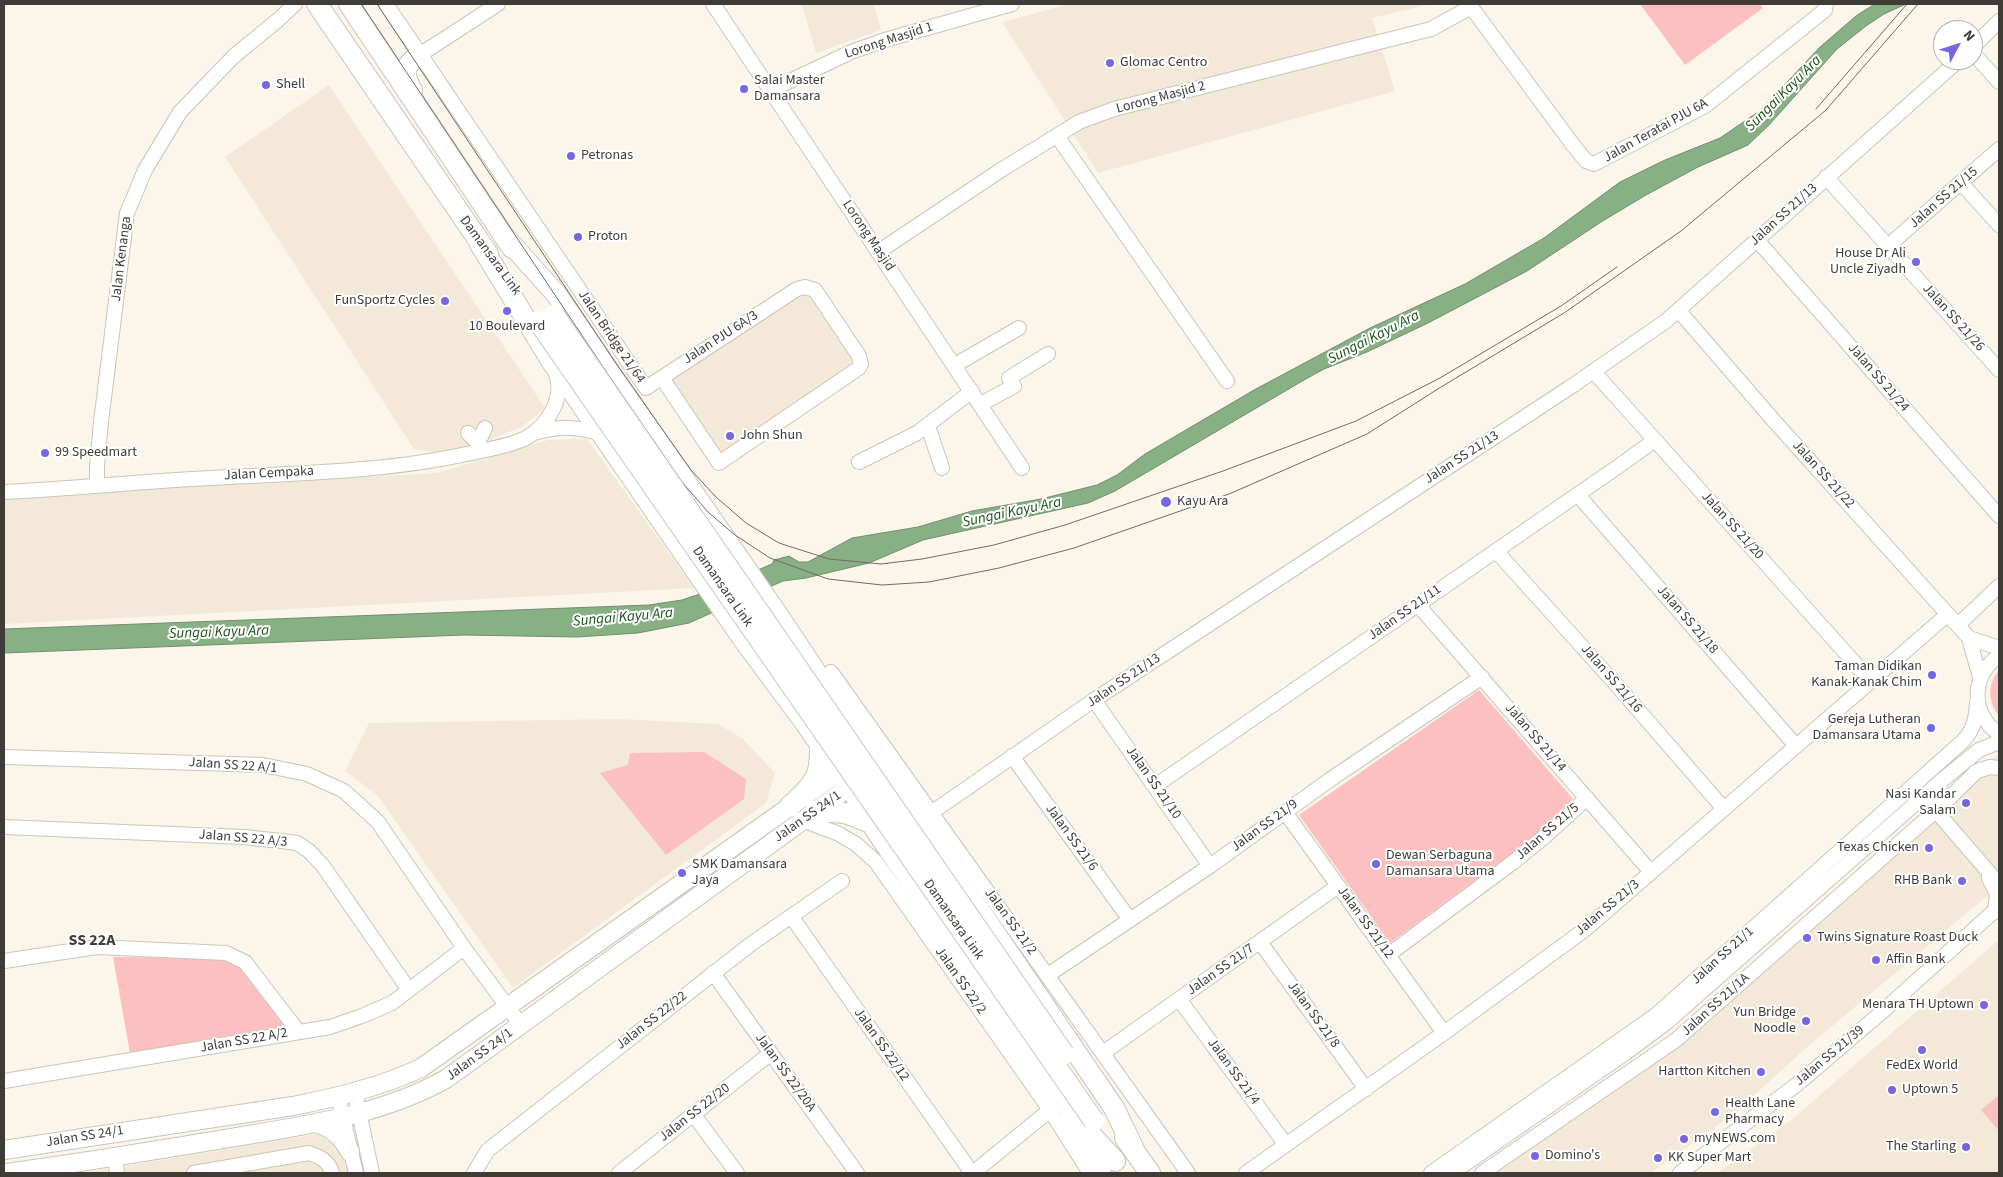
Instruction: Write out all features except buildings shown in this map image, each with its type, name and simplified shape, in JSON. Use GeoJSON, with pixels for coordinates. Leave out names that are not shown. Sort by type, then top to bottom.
{"type":"FeatureCollection","features":[{"type":"Feature","properties":{"kind":"highway","name":"Damansara Link"},"geometry":{"type":"LineString","coordinates":[[317,4],[480,244],[546,318],[1100,1118],[1133,1147],[1150,1173]]}},
{"type":"Feature","properties":{"kind":"highway","name":"Damansara Link"},"geometry":{"type":"LineString","coordinates":[[349,4],[504,236],[546,318]]}},
{"type":"Feature","properties":{"kind":"highway"},"geometry":{"type":"LineString","coordinates":[[421,54],[411,60],[404,76],[425,117]]}},
{"type":"Feature","properties":{"kind":"highway"},"geometry":{"type":"LineString","coordinates":[[504,236],[556,294],[780,618],[838,706],[936,846],[1114,1108],[1133,1147]]}},
{"type":"Feature","properties":{"kind":"highway"},"geometry":{"type":"LineString","coordinates":[[480,244],[550,359],[601,434],[781,693],[803,720],[1025,1052],[1085,1128],[1114,1169]]}},
{"type":"Feature","properties":{"kind":"highway"},"geometry":{"type":"LineString","coordinates":[[803,720],[816,727],[830,726],[839,714],[838,706]]}},
{"type":"Feature","properties":{"kind":"highway"},"geometry":{"type":"LineString","coordinates":[[820,745],[818,773],[802,813],[845,812],[871,823]]}},
{"type":"Feature","properties":{"kind":"highway"},"geometry":{"type":"LineString","coordinates":[[903,870],[899,847],[906,837],[919,834],[936,846]]}},
{"type":"Feature","properties":{"kind":"highway","name":"Damansara Link"},"geometry":{"type":"LineString","coordinates":[[1100,1118],[1114,1169]]}},
{"type":"Feature","properties":{"kind":"main road","name":"Jalan SS 24/1"},"geometry":{"type":"LineString","coordinates":[[16,1173],[60,1166],[116,1166],[351,1116],[414,1096],[431,1088],[446,1080],[521,1025],[874,758]]}},
{"type":"Feature","properties":{"kind":"main road","name":"Jalan SS 24/1"},"geometry":{"type":"LineString","coordinates":[[4,1150],[293,1106],[355,1093],[421,1068],[508,1007],[802,813],[844,780]]}},
{"type":"Feature","properties":{"kind":"main road"},"geometry":{"type":"LineString","coordinates":[[317,1123],[330,1128],[344,1140],[350,1152]]}},
{"type":"Feature","properties":{"kind":"main road"},"geometry":{"type":"LineString","coordinates":[[56,1142],[60,1166]]}},
{"type":"Feature","properties":{"kind":"street","name":"Jalan Kenanga"},"geometry":{"type":"LineString","coordinates":[[97,486],[101,422],[127,213],[145,170],[180,112],[234,56],[295,4]]}},
{"type":"Feature","properties":{"kind":"street","name":"Jalan Bridge 21/64"},"geometry":{"type":"LineString","coordinates":[[386,4],[646,388]]}},
{"type":"Feature","properties":{"kind":"street"},"geometry":{"type":"LineString","coordinates":[[421,54],[498,4]]}},
{"type":"Feature","properties":{"kind":"street","name":"Lorong Masjid"},"geometry":{"type":"LineString","coordinates":[[714,4],[1022,468]]}},
{"type":"Feature","properties":{"kind":"street","name":"Lorong Masjid 1"},"geometry":{"type":"LineString","coordinates":[[771,90],[851,52],[994,6],[1012,4]]}},
{"type":"Feature","properties":{"kind":"street","name":"Jalan Teratai PJU 6A"},"geometry":{"type":"LineString","coordinates":[[1470,5],[1586,161],[1594,164],[1705,106],[1824,10],[1826,4]]}},
{"type":"Feature","properties":{"kind":"street","name":"Lorong Masjid 2"},"geometry":{"type":"LineString","coordinates":[[878,252],[1001,170],[1079,122],[1114,109],[1431,29],[1470,5]]}},
{"type":"Feature","properties":{"kind":"street"},"geometry":{"type":"LineString","coordinates":[[1983,37],[1999,21]]}},
{"type":"Feature","properties":{"kind":"street"},"geometry":{"type":"LineString","coordinates":[[1983,64],[1999,82]]}},
{"type":"Feature","properties":{"kind":"street","name":"Jalan SS 21/13"},"geometry":{"type":"LineString","coordinates":[[931,813],[1094,700],[1594,372],[1679,311],[1826,177],[1948,70]]}},
{"type":"Feature","properties":{"kind":"street"},"geometry":{"type":"LineString","coordinates":[[1057,136],[1227,381]]}},
{"type":"Feature","properties":{"kind":"street","name":"Jalan SS 21/15"},"geometry":{"type":"LineString","coordinates":[[1888,246],[1999,149]]}},
{"type":"Feature","properties":{"kind":"street","name":"Jalan SS 21/26"},"geometry":{"type":"LineString","coordinates":[[1826,177],[1999,370]]}},
{"type":"Feature","properties":{"kind":"street"},"geometry":{"type":"LineString","coordinates":[[1961,183],[1999,225]]}},
{"type":"Feature","properties":{"kind":"street","name":"Jalan SS 21/24"},"geometry":{"type":"LineString","coordinates":[[1757,240],[1999,516]]}},
{"type":"Feature","properties":{"kind":"street","name":"Jalan PJU 6A/3"},"geometry":{"type":"LineString","coordinates":[[646,388],[797,289],[805,287],[815,290],[859,356],[861,364],[859,368],[718,463],[662,378]]}},
{"type":"Feature","properties":{"kind":"street","name":"Jalan SS 21/22"},"geometry":{"type":"LineString","coordinates":[[1679,311],[1778,426],[1969,638],[1980,677]]}},
{"type":"Feature","properties":{"kind":"street"},"geometry":{"type":"LineString","coordinates":[[955,365],[1019,328]]}},
{"type":"Feature","properties":{"kind":"street"},"geometry":{"type":"LineString","coordinates":[[981,404],[1014,386],[1010,378],[1048,354]]}},
{"type":"Feature","properties":{"kind":"street","name":"Jalan Cempaka"},"geometry":{"type":"LineString","coordinates":[[4,492],[418,464],[479,447],[524,439],[547,420],[554,408],[558,395],[558,377],[550,359]]}},
{"type":"Feature","properties":{"kind":"street","name":"Jalan SS 21/20"},"geometry":{"type":"LineString","coordinates":[[1594,372],[1870,680]]}},
{"type":"Feature","properties":{"kind":"street"},"geometry":{"type":"LineString","coordinates":[[859,462],[917,433],[972,391]]}},
{"type":"Feature","properties":{"kind":"street"},"geometry":{"type":"LineString","coordinates":[[928,426],[942,468]]}},
{"type":"Feature","properties":{"kind":"street","name":"Jalan Cempaka"},"geometry":{"type":"LineString","coordinates":[[531,434],[556,427],[590,430],[601,434]]}},
{"type":"Feature","properties":{"kind":"street"},"geometry":{"type":"LineString","coordinates":[[479,447],[485,428]]}},
{"type":"Feature","properties":{"kind":"street"},"geometry":{"type":"LineString","coordinates":[[468,433],[479,447]]}},
{"type":"Feature","properties":{"kind":"street","name":"Jalan SS 21/11"},"geometry":{"type":"LineString","coordinates":[[1155,786],[1655,440]]}},
{"type":"Feature","properties":{"kind":"street","name":"Jalan SS 21/18"},"geometry":{"type":"LineString","coordinates":[[1578,495],[1796,746]]}},
{"type":"Feature","properties":{"kind":"street","name":"Jalan SS 21/16"},"geometry":{"type":"LineString","coordinates":[[1496,551],[1614,682],[1724,809]]}},
{"type":"Feature","properties":{"kind":"street"},"geometry":{"type":"LineString","coordinates":[[1958,625],[1999,586]]}},
{"type":"Feature","properties":{"kind":"street","name":"Jalan SS 21/14"},"geometry":{"type":"LineString","coordinates":[[1418,605],[1651,872]]}},
{"type":"Feature","properties":{"kind":"street","name":"Jalan SS 21/3"},"geometry":{"type":"LineString","coordinates":[[1246,1173],[1444,1033],[1587,928],[1948,614]]}},
{"type":"Feature","properties":{"kind":"street"},"geometry":{"type":"LineString","coordinates":[[1969,638],[1999,648]]}},
{"type":"Feature","properties":{"kind":"street"},"geometry":{"type":"LineString","coordinates":[[1980,677],[1985,668],[1999,656]]}},
{"type":"Feature","properties":{"kind":"street","name":"Jalan SS 21/2"},"geometry":{"type":"LineString","coordinates":[[831,672],[1188,1173]]}},
{"type":"Feature","properties":{"kind":"street","name":"Jalan SS 21/9"},"geometry":{"type":"LineString","coordinates":[[1048,975],[1210,866],[1285,812],[1482,677]]}},
{"type":"Feature","properties":{"kind":"street","name":"Jalan SS 21/1"},"geometry":{"type":"LineString","coordinates":[[1431,1173],[1656,1015],[1963,741],[1971,732],[1976,719],[1977,689],[1980,677]]}},
{"type":"Feature","properties":{"kind":"street","name":"Jalan SS 21/10"},"geometry":{"type":"LineString","coordinates":[[1094,700],[1210,866]]}},
{"type":"Feature","properties":{"kind":"street"},"geometry":{"type":"LineString","coordinates":[[1977,702],[1981,714],[1988,725],[1999,734]]}},
{"type":"Feature","properties":{"kind":"street","name":"Jalan SS 21/1"},"geometry":{"type":"LineString","coordinates":[[1452,1173],[1666,1023],[1941,781],[1979,750],[1999,742]]}},
{"type":"Feature","properties":{"kind":"street","name":"Jalan SS 21/6"},"geometry":{"type":"LineString","coordinates":[[1012,756],[1130,920]]}},
{"type":"Feature","properties":{"kind":"street","name":"Jalan SS 22 A/1"},"geometry":{"type":"LineString","coordinates":[[4,757],[263,765],[307,774],[344,791],[378,822],[464,948],[521,1025]]}},
{"type":"Feature","properties":{"kind":"street","name":"Jalan SS 21/1A"},"geometry":{"type":"LineString","coordinates":[[1482,1173],[1676,1040],[1935,812],[1977,771],[1990,767],[1999,768]]}},
{"type":"Feature","properties":{"kind":"street"},"geometry":{"type":"LineString","coordinates":[[1941,781],[1933,801],[1935,812],[1996,883]]}},
{"type":"Feature","properties":{"kind":"street","name":"Jalan SS 21/5"},"geometry":{"type":"LineString","coordinates":[[1388,955],[1520,857],[1587,798]]}},
{"type":"Feature","properties":{"kind":"street","name":"Jalan SS 21/12"},"geometry":{"type":"LineString","coordinates":[[1285,812],[1444,1033]]}},
{"type":"Feature","properties":{"kind":"street"},"geometry":{"type":"LineString","coordinates":[[1896,822],[1918,814],[1935,812]]}},
{"type":"Feature","properties":{"kind":"street","name":"Jalan SS 22/2"},"geometry":{"type":"LineString","coordinates":[[802,813],[819,826],[856,844],[876,862],[1050,1110],[1090,1173]]}},
{"type":"Feature","properties":{"kind":"street","name":"Jalan SS 22 A/3"},"geometry":{"type":"LineString","coordinates":[[4,827],[244,837],[297,843],[309,851],[322,866],[409,990]]}},
{"type":"Feature","properties":{"kind":"street","name":"Jalan SS 22/22"},"geometry":{"type":"LineString","coordinates":[[474,1173],[488,1150],[713,973],[842,880]]}},
{"type":"Feature","properties":{"kind":"street","name":"Jalan SS 21/39"},"geometry":{"type":"LineString","coordinates":[[1680,1173],[1745,1126],[1813,1070],[1997,910],[1996,883]]}},
{"type":"Feature","properties":{"kind":"street","name":"Jalan SS 21/7"},"geometry":{"type":"LineString","coordinates":[[1103,1054],[1338,886]]}},
{"type":"Feature","properties":{"kind":"street","name":"Jalan SS 22/12"},"geometry":{"type":"LineString","coordinates":[[791,916],[972,1173]]}},
{"type":"Feature","properties":{"kind":"street","name":"Jalan SS 21/8"},"geometry":{"type":"LineString","coordinates":[[1260,942],[1366,1088]]}},
{"type":"Feature","properties":{"kind":"street"},"geometry":{"type":"LineString","coordinates":[[4,961],[97,947],[226,953],[245,962],[298,1031]]}},
{"type":"Feature","properties":{"kind":"street","name":"Jalan SS 22 A/2"},"geometry":{"type":"LineString","coordinates":[[4,1080],[330,1027],[392,1003],[464,948]]}},
{"type":"Feature","properties":{"kind":"street","name":"Jalan SS 22/20A"},"geometry":{"type":"LineString","coordinates":[[713,973],[857,1173]]}},
{"type":"Feature","properties":{"kind":"street","name":"Jalan SS 21/4"},"geometry":{"type":"LineString","coordinates":[[1180,999],[1286,1145]]}},
{"type":"Feature","properties":{"kind":"street","name":"Jalan SS 22/20"},"geometry":{"type":"LineString","coordinates":[[619,1173],[771,1053]]}},
{"type":"Feature","properties":{"kind":"street"},"geometry":{"type":"LineString","coordinates":[[355,1093],[351,1116],[350,1152],[356,1173]]}},
{"type":"Feature","properties":{"kind":"street"},"geometry":{"type":"LineString","coordinates":[[338,1097],[351,1116],[372,1173]]}},
{"type":"Feature","properties":{"kind":"street"},"geometry":{"type":"LineString","coordinates":[[972,1173],[1050,1110]]}},
{"type":"Feature","properties":{"kind":"street"},"geometry":{"type":"LineString","coordinates":[[693,1114],[737,1173]]}},
{"type":"Feature","properties":{"kind":"street"},"geometry":{"type":"LineString","coordinates":[[194,1173],[308,1153],[322,1157],[332,1173]]}},
{"type":"Feature","properties":{"kind":"shaded area"},"geometry":{"type":"Polygon","coordinates":[[[802,4],[874,4],[881,30],[816,53],[802,4]]]}},
{"type":"Feature","properties":{"kind":"shaded area"},"geometry":{"type":"Polygon","coordinates":[[[1069,4],[1431,4],[1372,18],[1395,91],[1098,173],[1002,22],[1069,4]]]}},
{"type":"Feature","properties":{"kind":"shaded area"},"geometry":{"type":"Polygon","coordinates":[[[1640,4],[1760,4],[1763,8],[1685,65],[1640,4]]]}},
{"type":"Feature","properties":{"kind":"shaded area","name":"10 Boulevard"},"geometry":{"type":"Polygon","coordinates":[[[329,85],[545,408],[523,426],[492,439],[445,454],[414,449],[225,157],[329,85]]]}},
{"type":"Feature","properties":{"kind":"shaded area"},"geometry":{"type":"Polygon","coordinates":[[[799,280],[862,371],[724,464],[662,371],[799,280]]]}},
{"type":"Feature","properties":{"kind":"shaded area"},"geometry":{"type":"Polygon","coordinates":[[[587,439],[694,588],[4,624],[4,497],[437,473],[548,440],[587,439]]]}},
{"type":"Feature","properties":{"kind":"shaded area"},"geometry":{"type":"Polygon","coordinates":[[[1999,670],[1999,716],[1995,711],[1990,693],[1992,681],[1999,670]]]}},
{"type":"Feature","properties":{"kind":"shaded area"},"geometry":{"type":"Polygon","coordinates":[[[1479,690],[1573,799],[1527,842],[1390,943],[1299,815],[1479,690]]]}},
{"type":"Feature","properties":{"kind":"shaded area"},"geometry":{"type":"Polygon","coordinates":[[[618,719],[718,724],[743,739],[775,773],[766,803],[513,988],[377,795],[345,771],[369,723],[618,719]]]}},
{"type":"Feature","properties":{"kind":"shaded area"},"geometry":{"type":"Polygon","coordinates":[[[704,752],[746,779],[744,799],[666,855],[600,773],[628,765],[630,753],[704,752]]]}},
{"type":"Feature","properties":{"kind":"shaded area"},"geometry":{"type":"Polygon","coordinates":[[[1998,755],[1999,886],[1805,1049],[1736,1112],[1651,1173],[1493,1173],[1683,1040],[1954,785],[1998,755]]]}},
{"type":"Feature","properties":{"kind":"shaded area"},"geometry":{"type":"Polygon","coordinates":[[[1999,940],[1999,1173],[1717,1173],[1790,1121],[1999,940]]]}},
{"type":"Feature","properties":{"kind":"shaded area"},"geometry":{"type":"Polygon","coordinates":[[[113,957],[221,958],[244,968],[283,1011],[283,1024],[278,1034],[131,1059],[113,957]]]}},
{"type":"Feature","properties":{"kind":"shaded area"},"geometry":{"type":"Polygon","coordinates":[[[1999,1095],[1999,1131],[1981,1110],[1999,1095]]]}},
{"type":"Feature","properties":{"kind":"shaded area"},"geometry":{"type":"Polygon","coordinates":[[[318,1134],[346,1152],[350,1173],[82,1173],[318,1134]]]}},
{"type":"Feature","properties":{"kind":"water","name":"Sungai Kayu Ara"},"geometry":{"type":"Polygon","coordinates":[[[1875,4],[1906,4],[1884,14],[1837,49],[1769,125],[1748,145],[1698,167],[1646,195],[1527,271],[1428,323],[1367,352],[1324,369],[1115,491],[1088,503],[923,540],[869,563],[806,578],[783,581],[689,623],[638,633],[577,637],[464,635],[4,653],[4,629],[649,605],[682,600],[772,564],[774,560],[789,556],[799,562],[808,562],[852,538],[918,527],[972,511],[1041,499],[1097,485],[1117,475],[1145,454],[1254,390],[1370,328],[1465,284],[1544,238],[1620,182],[1665,160],[1720,138],[1761,110],[1820,47],[1856,16],[1875,4]]]}},
{"type":"Feature","properties":{"kind":"tram line"},"geometry":{"type":"LineString","coordinates":[[361,4],[607,373],[682,482],[708,512],[735,535],[770,558],[828,579],[882,585],[929,582],[999,568],[1074,548],[1229,494],[1367,434],[1564,313],[1681,231],[1826,110],[1918,4]]}},
{"type":"Feature","properties":{"kind":"tram line"},"geometry":{"type":"LineString","coordinates":[[377,4],[617,365],[691,470],[716,497],[746,523],[779,543],[829,559],[881,564],[922,559],[994,545],[1065,525],[1223,471],[1356,421],[1440,378],[1561,306],[1617,267]]}},
{"type":"Feature","properties":{"kind":"tram line"},"geometry":{"type":"LineString","coordinates":[[1816,109],[1907,4]]}},
{"type":"Feature","properties":{"kind":"place","name":"Glomac Centro"},"geometry":{"type":"Point","coordinates":[1110,63]}},
{"type":"Feature","properties":{"kind":"place","name":"Shell"},"geometry":{"type":"Point","coordinates":[266,85]}},
{"type":"Feature","properties":{"kind":"place","name":"Salai Master Damansara"},"geometry":{"type":"Point","coordinates":[744,89]}},
{"type":"Feature","properties":{"kind":"place","name":"Petronas"},"geometry":{"type":"Point","coordinates":[571,156]}},
{"type":"Feature","properties":{"kind":"place","name":"Proton"},"geometry":{"type":"Point","coordinates":[578,237]}},
{"type":"Feature","properties":{"kind":"place","name":"House Dr Ali Uncle Ziyadh"},"geometry":{"type":"Point","coordinates":[1916,262]}},
{"type":"Feature","properties":{"kind":"place","name":"FunSportz Cycles"},"geometry":{"type":"Point","coordinates":[445,301]}},
{"type":"Feature","properties":{"kind":"place","name":"10 Boulevard"},"geometry":{"type":"Point","coordinates":[507,311]}},
{"type":"Feature","properties":{"kind":"place","name":"John Shun"},"geometry":{"type":"Point","coordinates":[730,436]}},
{"type":"Feature","properties":{"kind":"place","name":"99 Speedmart"},"geometry":{"type":"Point","coordinates":[45,453]}},
{"type":"Feature","properties":{"kind":"place","name":"Kayu Ara"},"geometry":{"type":"Point","coordinates":[1166,502]}},
{"type":"Feature","properties":{"kind":"place","name":"Taman Didikan Kanak-Kanak Chim"},"geometry":{"type":"Point","coordinates":[1932,675]}},
{"type":"Feature","properties":{"kind":"place","name":"Gereja Lutheran Damansara Utama"},"geometry":{"type":"Point","coordinates":[1931,728]}},
{"type":"Feature","properties":{"kind":"place","name":"Nasi Kandar Salam"},"geometry":{"type":"Point","coordinates":[1966,803]}},
{"type":"Feature","properties":{"kind":"place","name":"Texas Chicken"},"geometry":{"type":"Point","coordinates":[1929,848]}},
{"type":"Feature","properties":{"kind":"place","name":"Dewan Serbaguna Damansara Utama"},"geometry":{"type":"Point","coordinates":[1376,864]}},
{"type":"Feature","properties":{"kind":"place","name":"SMK Damansara Jaya"},"geometry":{"type":"Point","coordinates":[682,873]}},
{"type":"Feature","properties":{"kind":"place","name":"RHB Bank"},"geometry":{"type":"Point","coordinates":[1962,881]}},
{"type":"Feature","properties":{"kind":"place","name":"Twins Signature Roast Duck"},"geometry":{"type":"Point","coordinates":[1807,938]}},
{"type":"Feature","properties":{"kind":"place","name":"Affin Bank"},"geometry":{"type":"Point","coordinates":[1876,960]}},
{"type":"Feature","properties":{"kind":"place","name":"Menara TH Uptown"},"geometry":{"type":"Point","coordinates":[1984,1005]}},
{"type":"Feature","properties":{"kind":"place","name":"Yun Bridge Noodle"},"geometry":{"type":"Point","coordinates":[1806,1021]}},
{"type":"Feature","properties":{"kind":"place","name":"FedEx World"},"geometry":{"type":"Point","coordinates":[1922,1050]}},
{"type":"Feature","properties":{"kind":"place","name":"Hartton Kitchen"},"geometry":{"type":"Point","coordinates":[1761,1072]}},
{"type":"Feature","properties":{"kind":"place","name":"Uptown 5"},"geometry":{"type":"Point","coordinates":[1892,1090]}},
{"type":"Feature","properties":{"kind":"place","name":"Health Lane Pharmacy"},"geometry":{"type":"Point","coordinates":[1715,1112]}},
{"type":"Feature","properties":{"kind":"place","name":"myNEWS.com"},"geometry":{"type":"Point","coordinates":[1684,1139]}},
{"type":"Feature","properties":{"kind":"place","name":"The Starling"},"geometry":{"type":"Point","coordinates":[1966,1147]}},
{"type":"Feature","properties":{"kind":"place","name":"Domino's"},"geometry":{"type":"Point","coordinates":[1535,1156]}},
{"type":"Feature","properties":{"kind":"place","name":"KK Super Mart"},"geometry":{"type":"Point","coordinates":[1658,1158]}},
{"type":"Feature","properties":{"kind":"district","name":"SS 22A"},"geometry":{"type":"Point","coordinates":[92,941]}}]}
